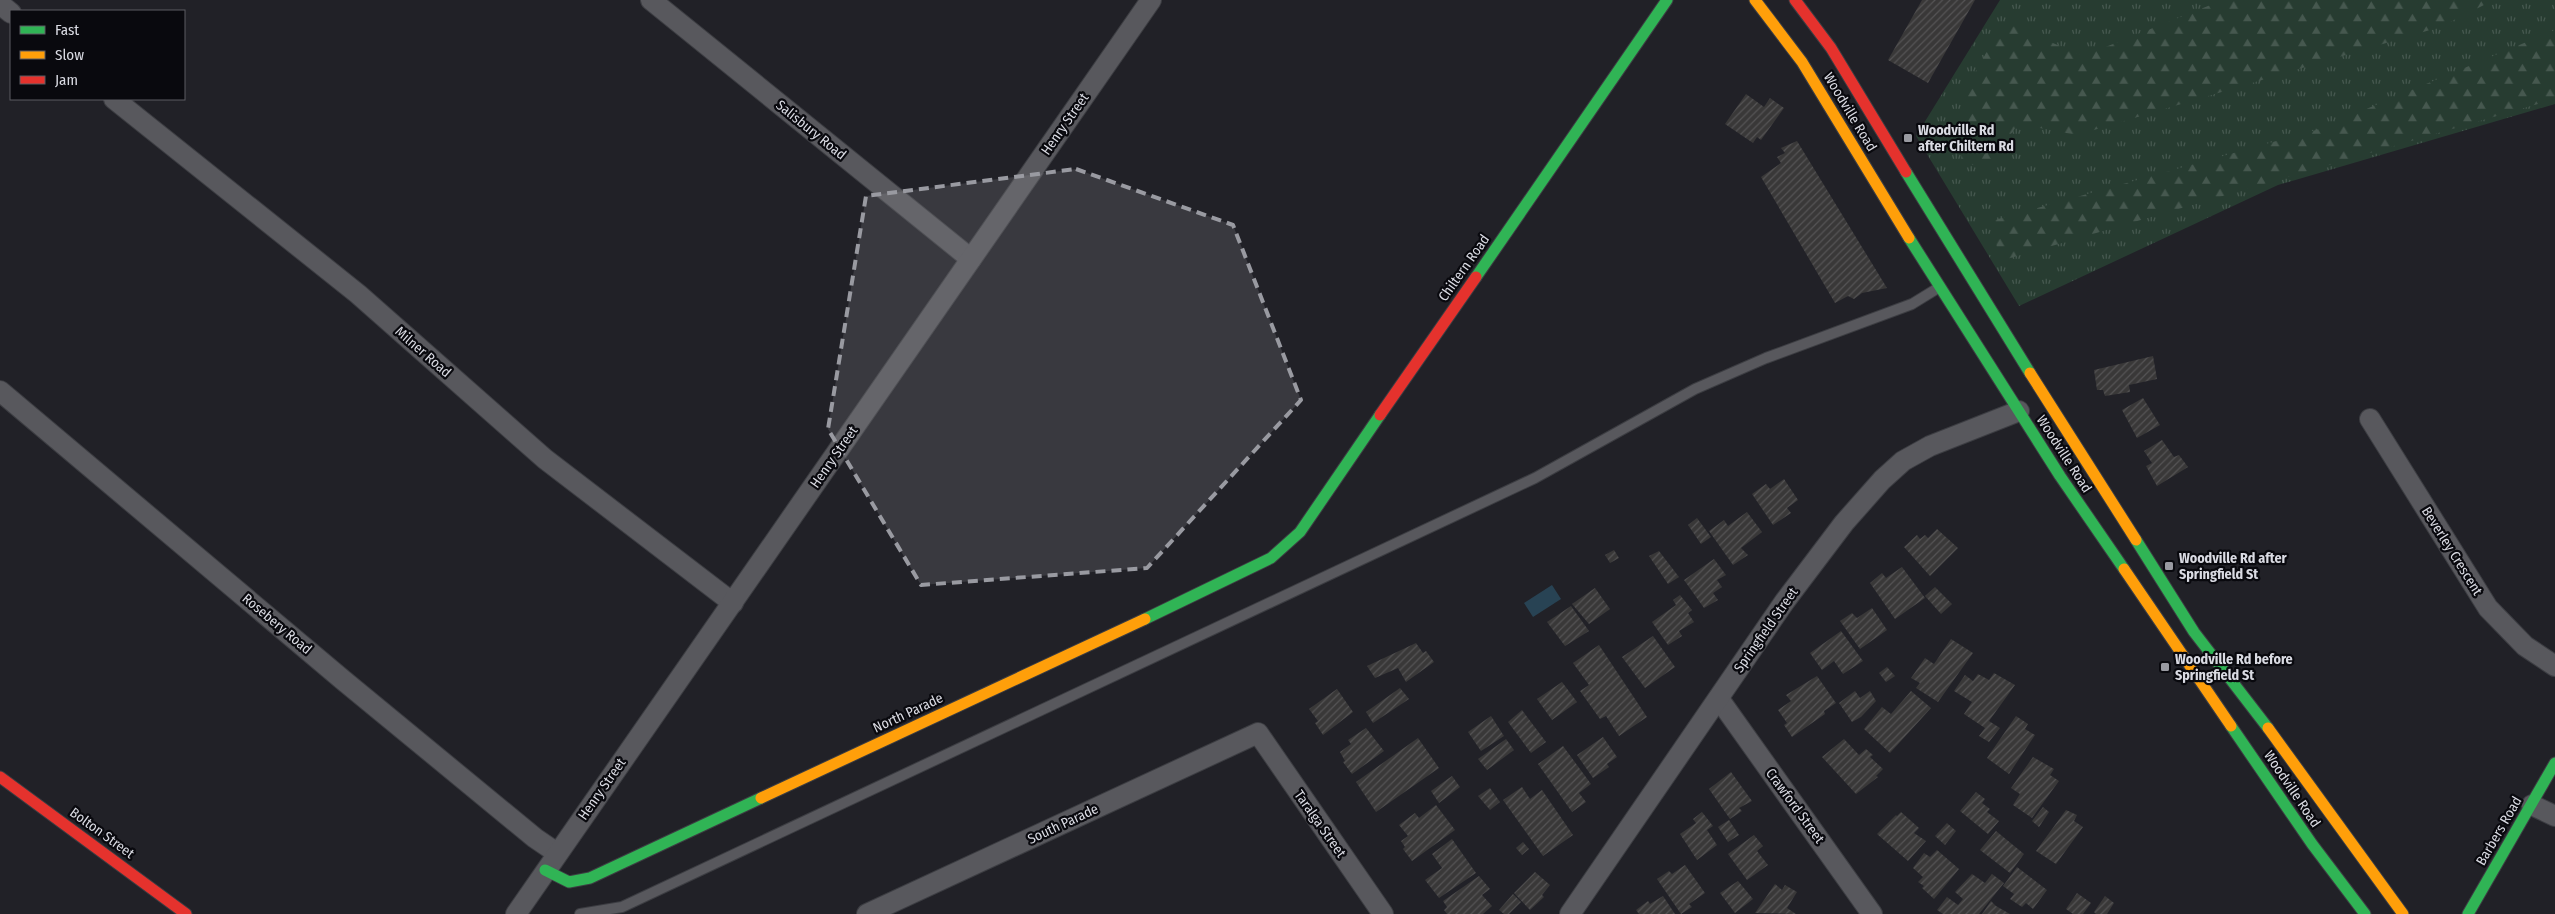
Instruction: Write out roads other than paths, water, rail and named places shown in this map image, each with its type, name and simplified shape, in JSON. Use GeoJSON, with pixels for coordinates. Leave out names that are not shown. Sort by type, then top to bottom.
{"type":"FeatureCollection","features":[{"type":"Feature","properties":{"kind":"main road","name":"Chiltern Road"},"geometry":{"type":"LineString","coordinates":[[1280,550],[1300,532],[1667,0]]}},
{"type":"Feature","properties":{"kind":"main road","name":"Woodville Road"},"geometry":{"type":"LineString","coordinates":[[1755,0],[1802,62],[1950,306],[2060,476],[2306,836],[2365,914]]}},
{"type":"Feature","properties":{"kind":"main road","name":"Woodville Road"},"geometry":{"type":"LineString","coordinates":[[1795,0],[1831,48],[1975,286],[2194,632],[2273,735],[2403,914]]}},
{"type":"Feature","properties":{"kind":"main road","name":"North Parade"},"geometry":{"type":"LineString","coordinates":[[545,870],[569,882],[590,878],[1243,573],[1280,550]]}},
{"type":"Feature","properties":{"kind":"main road","name":"Barbers Road"},"geometry":{"type":"LineString","coordinates":[[2468,914],[2555,763]]}},
{"type":"Feature","properties":{"kind":"main road","name":"Bolton Street"},"geometry":{"type":"LineString","coordinates":[[0,777],[186,914]]}},
{"type":"Feature","properties":{"kind":"street","name":"Salisbury Road"},"geometry":{"type":"LineString","coordinates":[[651,0],[971,259]]}},
{"type":"Feature","properties":{"kind":"street","name":"Henry Street"},"geometry":{"type":"LineString","coordinates":[[516,914],[1151,0]]}},
{"type":"Feature","properties":{"kind":"street"},"geometry":{"type":"LineString","coordinates":[[0,4],[10,13]]}},
{"type":"Feature","properties":{"kind":"street","name":"Milner Road"},"geometry":{"type":"LineString","coordinates":[[115,100],[358,294],[546,459],[733,603]]}},
{"type":"Feature","properties":{"kind":"street","name":"Rosebery Road"},"geometry":{"type":"LineString","coordinates":[[0,391],[343,680],[535,838],[557,853]]}},
{"type":"Feature","properties":{"kind":"street","name":"Springfield Street"},"geometry":{"type":"LineString","coordinates":[[1570,914],[1824,548],[1882,480],[1903,461],[1930,446],[2019,411]]}},
{"type":"Feature","properties":{"kind":"street","name":"Beverley Crescent"},"geometry":{"type":"LineString","coordinates":[[2370,419],[2488,608],[2525,646],[2555,666]]}},
{"type":"Feature","properties":{"kind":"street","name":"Crawford Street"},"geometry":{"type":"LineString","coordinates":[[1719,699],[1872,914]]}},
{"type":"Feature","properties":{"kind":"street","name":"South Parade"},"geometry":{"type":"LineString","coordinates":[[870,914],[1258,733]]}},
{"type":"Feature","properties":{"kind":"street","name":"Taralga Street"},"geometry":{"type":"LineString","coordinates":[[1258,733],[1383,914]]}},
{"type":"Feature","properties":{"kind":"street"},"geometry":{"type":"LineString","coordinates":[[2532,804],[2555,816]]}},
{"type":"Feature","properties":{"kind":"lane"},"geometry":{"type":"LineString","coordinates":[[580,914],[622,908],[1535,478],[1694,389],[1766,358],[1912,304],[1939,287]]}},
{"type":"Feature","properties":{"kind":"water"},"geometry":{"type":"Polygon","coordinates":[[[1552,585],[1561,599],[1533,617],[1524,603],[1552,585]]]}},
{"type":"Feature","properties":{"kind":"place","name":"Woodville Rd after Chiltern Rd"},"geometry":{"type":"Point","coordinates":[1908,138]}},
{"type":"Feature","properties":{"kind":"place","name":"Woodville Rd after Springfield St"},"geometry":{"type":"Point","coordinates":[2169,566]}},
{"type":"Feature","properties":{"kind":"place","name":"Woodville Rd before Springfield St"},"geometry":{"type":"Point","coordinates":[2165,667]}}]}
